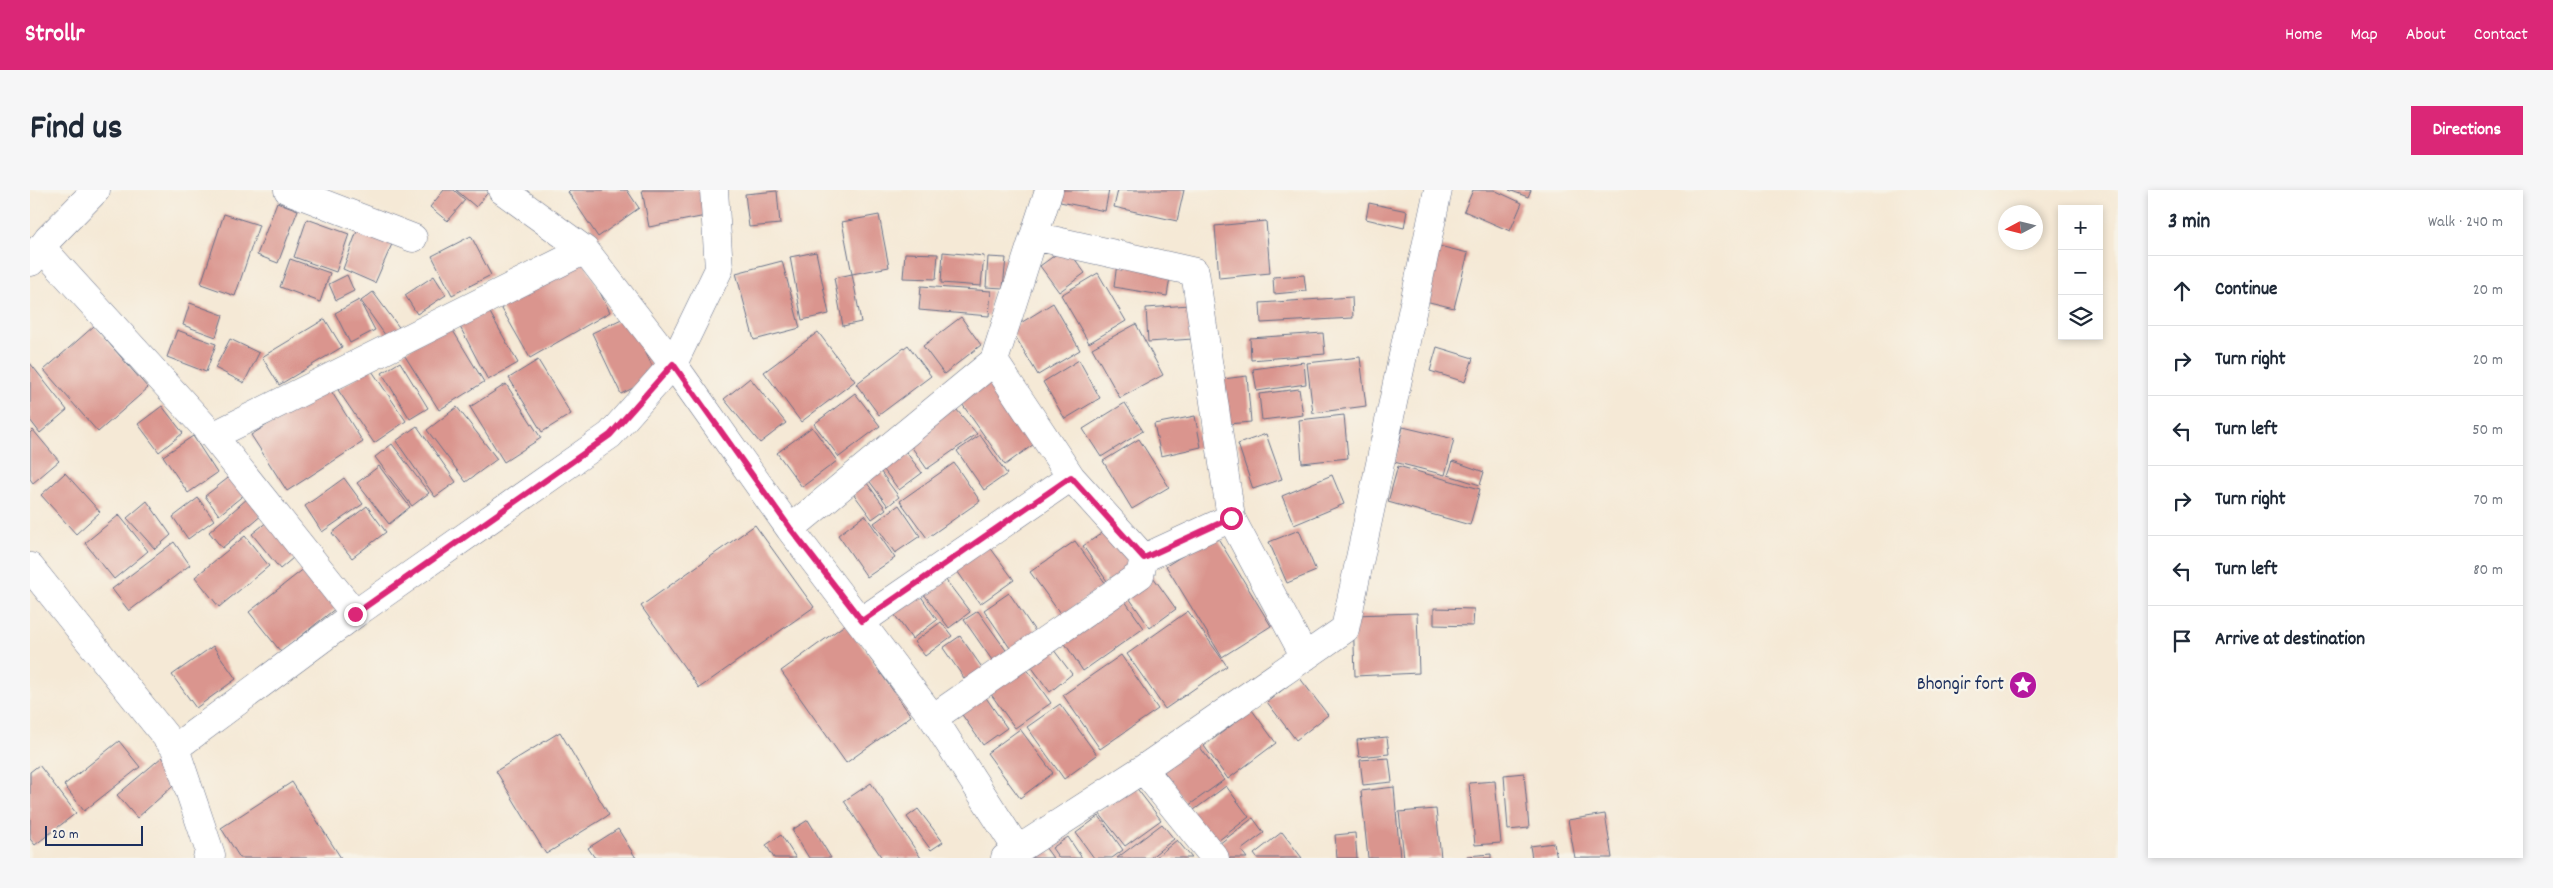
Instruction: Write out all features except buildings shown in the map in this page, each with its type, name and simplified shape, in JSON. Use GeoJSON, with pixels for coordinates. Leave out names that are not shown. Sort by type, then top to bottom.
{"type":"FeatureCollection","features":[{"type":"Feature","properties":{"kind":"street"},"geometry":{"type":"LineString","coordinates":[[96,190],[36,255],[213,436],[355,614]]}},
{"type":"Feature","properties":{"kind":"street"},"geometry":{"type":"LineString","coordinates":[[288,190],[413,238]]}},
{"type":"Feature","properties":{"kind":"street"},"geometry":{"type":"LineString","coordinates":[[502,190],[585,250],[673,364],[790,528],[862,621],[933,718],[1011,854],[1143,769],[1345,629],[1438,190]]}},
{"type":"Feature","properties":{"kind":"street"},"geometry":{"type":"LineString","coordinates":[[175,748],[355,614],[610,435],[673,364],[719,269],[714,190]]}},
{"type":"Feature","properties":{"kind":"street"},"geometry":{"type":"LineString","coordinates":[[790,528],[994,361],[1049,190]]}},
{"type":"Feature","properties":{"kind":"street"},"geometry":{"type":"LineString","coordinates":[[1034,236],[1195,272],[1231,518],[1304,657]]}},
{"type":"Feature","properties":{"kind":"street"},"geometry":{"type":"LineString","coordinates":[[213,436],[585,250]]}},
{"type":"Feature","properties":{"kind":"street"},"geometry":{"type":"LineString","coordinates":[[994,361],[1071,477],[1144,558]]}},
{"type":"Feature","properties":{"kind":"street"},"geometry":{"type":"LineString","coordinates":[[862,621],[1071,477]]}},
{"type":"Feature","properties":{"kind":"street"},"geometry":{"type":"LineString","coordinates":[[1144,558],[1231,518]]}},
{"type":"Feature","properties":{"kind":"street"},"geometry":{"type":"LineString","coordinates":[[933,718],[1140,575],[1144,558]]}},
{"type":"Feature","properties":{"kind":"street"},"geometry":{"type":"LineString","coordinates":[[30,567],[175,748],[211,855],[207,858]]}},
{"type":"Feature","properties":{"kind":"street"},"geometry":{"type":"LineString","coordinates":[[1143,769],[1215,858]]}},
{"type":"Feature","properties":{"kind":"place","name":"Bhongir fort"},"geometry":{"type":"Point","coordinates":[2023,685]}},
{"type":"Feature","properties":{"kind":"route"},"geometry":{"type":"LineString","coordinates":[[355,614],[610,435],[673,364],[790,528],[862,621],[1071,477],[1144,558],[1231,518]]}}]}
